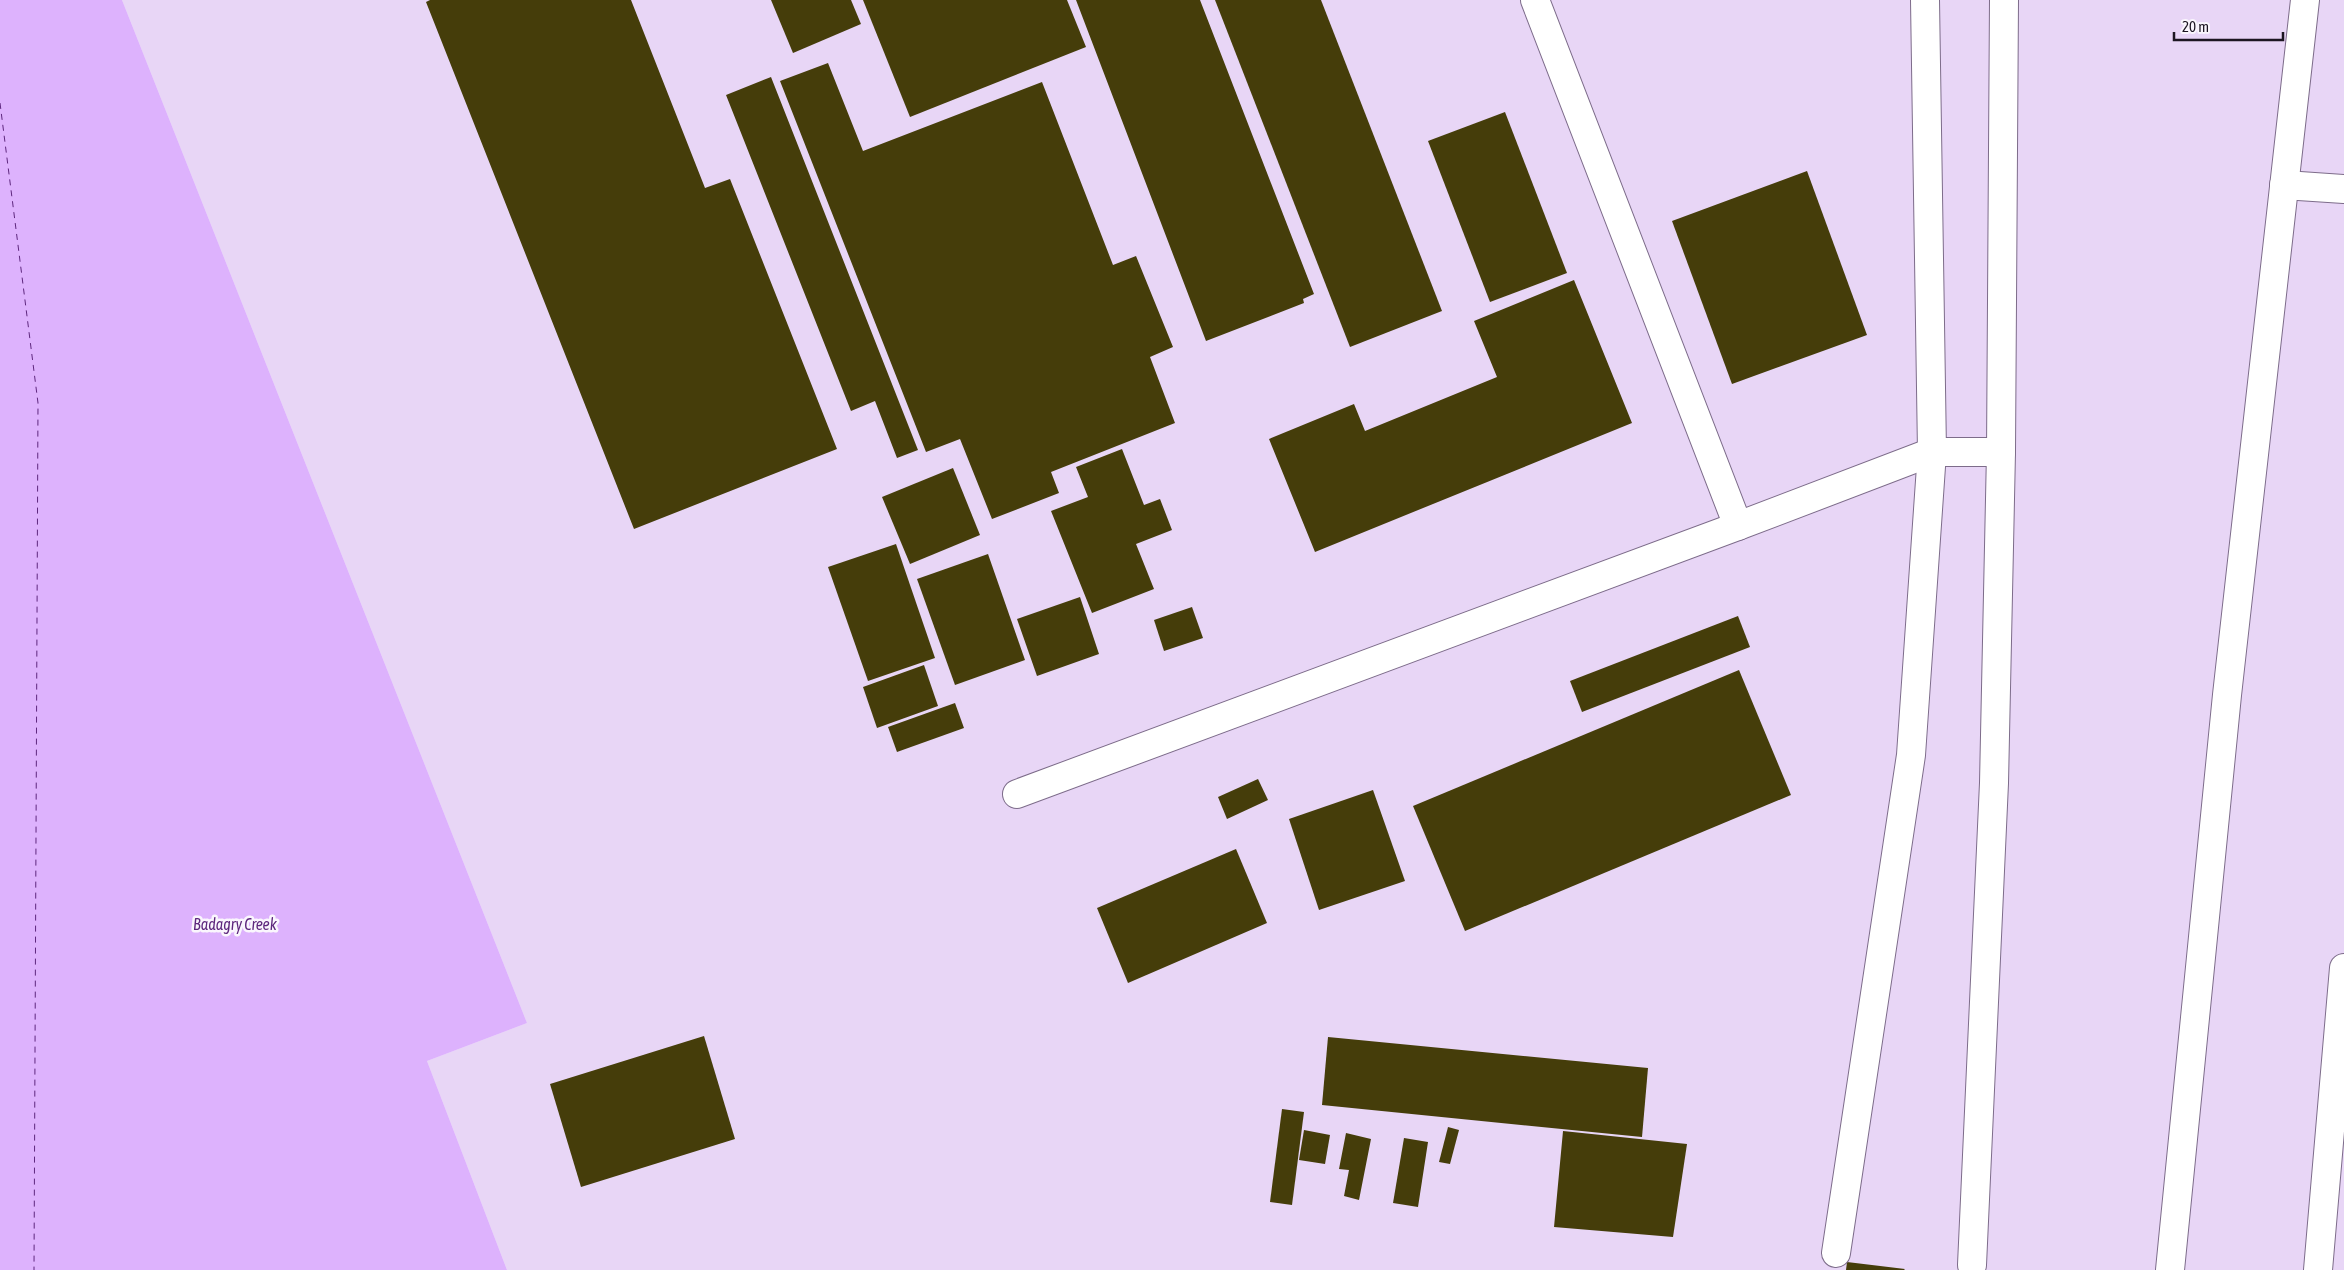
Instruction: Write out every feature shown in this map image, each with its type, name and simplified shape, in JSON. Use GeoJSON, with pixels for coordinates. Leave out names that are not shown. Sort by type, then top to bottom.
{"type":"FeatureCollection","features":[{"type":"Feature","properties":{"kind":"street"},"geometry":{"type":"LineString","coordinates":[[1535,0],[1738,526]]}},
{"type":"Feature","properties":{"kind":"street"},"geometry":{"type":"LineString","coordinates":[[1836,1253],[1911,755],[1932,452],[1925,0]]}},
{"type":"Feature","properties":{"kind":"street"},"geometry":{"type":"LineString","coordinates":[[1972,1265],[1994,784],[2001,452],[2004,0]]}},
{"type":"Feature","properties":{"kind":"street"},"geometry":{"type":"LineString","coordinates":[[2170,1270],[2228,694],[2305,0]]}},
{"type":"Feature","properties":{"kind":"street"},"geometry":{"type":"LineString","coordinates":[[2284,185],[2344,189]]}},
{"type":"Feature","properties":{"kind":"street"},"geometry":{"type":"LineString","coordinates":[[1017,794],[1932,452],[2001,452]]}},
{"type":"Feature","properties":{"kind":"street"},"geometry":{"type":"LineString","coordinates":[[2318,1270],[2344,968]]}},
{"type":"Feature","properties":{"kind":"shaded area"},"geometry":{"type":"Polygon","coordinates":[[[122,0],[2344,0],[2344,1270],[507,1270],[427,1061],[527,1023],[122,0]]]}},
{"type":"Feature","properties":{"kind":"water","name":"Badagry Creek"},"geometry":{"type":"Polygon","coordinates":[[[0,0],[122,0],[527,1023],[427,1061],[507,1270],[0,1270],[0,0]]]}},
{"type":"Feature","properties":{"kind":"building"},"geometry":{"type":"Polygon","coordinates":[[[430,0],[631,0],[705,188],[730,179],[837,449],[634,529],[426,2],[430,0]]]}},
{"type":"Feature","properties":{"kind":"building"},"geometry":{"type":"Polygon","coordinates":[[[771,0],[851,0],[861,24],[793,53],[771,0]]]}},
{"type":"Feature","properties":{"kind":"building"},"geometry":{"type":"Polygon","coordinates":[[[863,0],[1067,0],[1086,47],[910,117],[863,0]]]}},
{"type":"Feature","properties":{"kind":"building"},"geometry":{"type":"Polygon","coordinates":[[[1076,0],[1200,0],[1314,294],[1303,299],[1304,303],[1206,341],[1076,0]]]}},
{"type":"Feature","properties":{"kind":"building"},"geometry":{"type":"Polygon","coordinates":[[[1215,0],[1321,0],[1442,311],[1350,347],[1215,0]]]}},
{"type":"Feature","properties":{"kind":"building"},"geometry":{"type":"Polygon","coordinates":[[[828,63],[863,151],[1042,82],[1113,265],[1136,256],[1173,347],[1150,357],[1175,423],[1051,472],[1059,493],[992,519],[960,439],[926,452],[780,81],[828,63]]]}},
{"type":"Feature","properties":{"kind":"building"},"geometry":{"type":"Polygon","coordinates":[[[771,77],[918,450],[897,458],[875,401],[851,411],[726,95],[771,77]]]}},
{"type":"Feature","properties":{"kind":"building"},"geometry":{"type":"Polygon","coordinates":[[[1505,112],[1567,273],[1490,302],[1428,141],[1505,112]]]}},
{"type":"Feature","properties":{"kind":"building"},"geometry":{"type":"Polygon","coordinates":[[[1807,171],[1867,335],[1732,384],[1672,221],[1807,171]]]}},
{"type":"Feature","properties":{"kind":"building"},"geometry":{"type":"Polygon","coordinates":[[[1574,280],[1632,423],[1315,552],[1269,439],[1354,404],[1365,431],[1497,377],[1474,321],[1574,280]]]}},
{"type":"Feature","properties":{"kind":"building"},"geometry":{"type":"Polygon","coordinates":[[[1122,449],[1144,505],[1160,499],[1172,530],[1136,544],[1154,589],[1092,613],[1051,511],[1088,497],[1076,467],[1122,449]]]}},
{"type":"Feature","properties":{"kind":"building"},"geometry":{"type":"Polygon","coordinates":[[[953,468],[980,535],[910,564],[882,497],[953,468]]]}},
{"type":"Feature","properties":{"kind":"building"},"geometry":{"type":"Polygon","coordinates":[[[896,544],[935,658],[868,681],[828,567],[896,544]]]}},
{"type":"Feature","properties":{"kind":"building"},"geometry":{"type":"Polygon","coordinates":[[[988,554],[1025,660],[955,685],[917,579],[988,554]]]}},
{"type":"Feature","properties":{"kind":"building"},"geometry":{"type":"Polygon","coordinates":[[[1080,597],[1099,654],[1037,676],[1017,619],[1080,597]]]}},
{"type":"Feature","properties":{"kind":"building"},"geometry":{"type":"Polygon","coordinates":[[[1192,607],[1203,638],[1164,651],[1154,620],[1192,607]]]}},
{"type":"Feature","properties":{"kind":"building"},"geometry":{"type":"Polygon","coordinates":[[[1738,616],[1750,647],[1582,712],[1570,681],[1738,616]]]}},
{"type":"Feature","properties":{"kind":"building"},"geometry":{"type":"Polygon","coordinates":[[[924,665],[938,706],[877,728],[863,687],[924,665]]]}},
{"type":"Feature","properties":{"kind":"building"},"geometry":{"type":"Polygon","coordinates":[[[1739,670],[1791,795],[1465,931],[1413,806],[1739,670]]]}},
{"type":"Feature","properties":{"kind":"building"},"geometry":{"type":"Polygon","coordinates":[[[955,703],[964,728],[897,752],[888,727],[955,703]]]}},
{"type":"Feature","properties":{"kind":"building"},"geometry":{"type":"Polygon","coordinates":[[[1258,779],[1268,800],[1227,819],[1218,797],[1258,779]]]}},
{"type":"Feature","properties":{"kind":"building"},"geometry":{"type":"Polygon","coordinates":[[[1373,790],[1405,881],[1319,910],[1289,819],[1373,790]]]}},
{"type":"Feature","properties":{"kind":"building"},"geometry":{"type":"Polygon","coordinates":[[[1236,849],[1267,923],[1128,983],[1097,908],[1236,849]]]}},
{"type":"Feature","properties":{"kind":"building"},"geometry":{"type":"Polygon","coordinates":[[[704,1036],[735,1139],[581,1187],[550,1084],[704,1036]]]}},
{"type":"Feature","properties":{"kind":"building"},"geometry":{"type":"Polygon","coordinates":[[[1328,1037],[1648,1068],[1642,1137],[1322,1105],[1328,1037]]]}},
{"type":"Feature","properties":{"kind":"building"},"geometry":{"type":"Polygon","coordinates":[[[1282,1109],[1304,1112],[1292,1205],[1270,1202],[1282,1109]]]}},
{"type":"Feature","properties":{"kind":"building"},"geometry":{"type":"Polygon","coordinates":[[[1448,1127],[1459,1130],[1450,1164],[1439,1162],[1448,1127]]]}},
{"type":"Feature","properties":{"kind":"building"},"geometry":{"type":"Polygon","coordinates":[[[1304,1130],[1330,1135],[1325,1164],[1299,1160],[1304,1130]]]}},
{"type":"Feature","properties":{"kind":"building"},"geometry":{"type":"Polygon","coordinates":[[[1563,1131],[1687,1144],[1673,1237],[1554,1227],[1563,1131]]]}},
{"type":"Feature","properties":{"kind":"building"},"geometry":{"type":"Polygon","coordinates":[[[1346,1133],[1371,1139],[1359,1200],[1344,1196],[1349,1170],[1339,1169],[1346,1133]]]}},
{"type":"Feature","properties":{"kind":"building"},"geometry":{"type":"Polygon","coordinates":[[[1404,1138],[1428,1142],[1418,1207],[1393,1203],[1404,1138]]]}},
{"type":"Feature","properties":{"kind":"building"},"geometry":{"type":"Polygon","coordinates":[[[1847,1262],[1905,1269],[1846,1270],[1847,1262]]]}},
{"type":"Feature","properties":{"kind":"ferry route"},"geometry":{"type":"LineString","coordinates":[[0,103],[38,403],[34,1270]]}}]}
